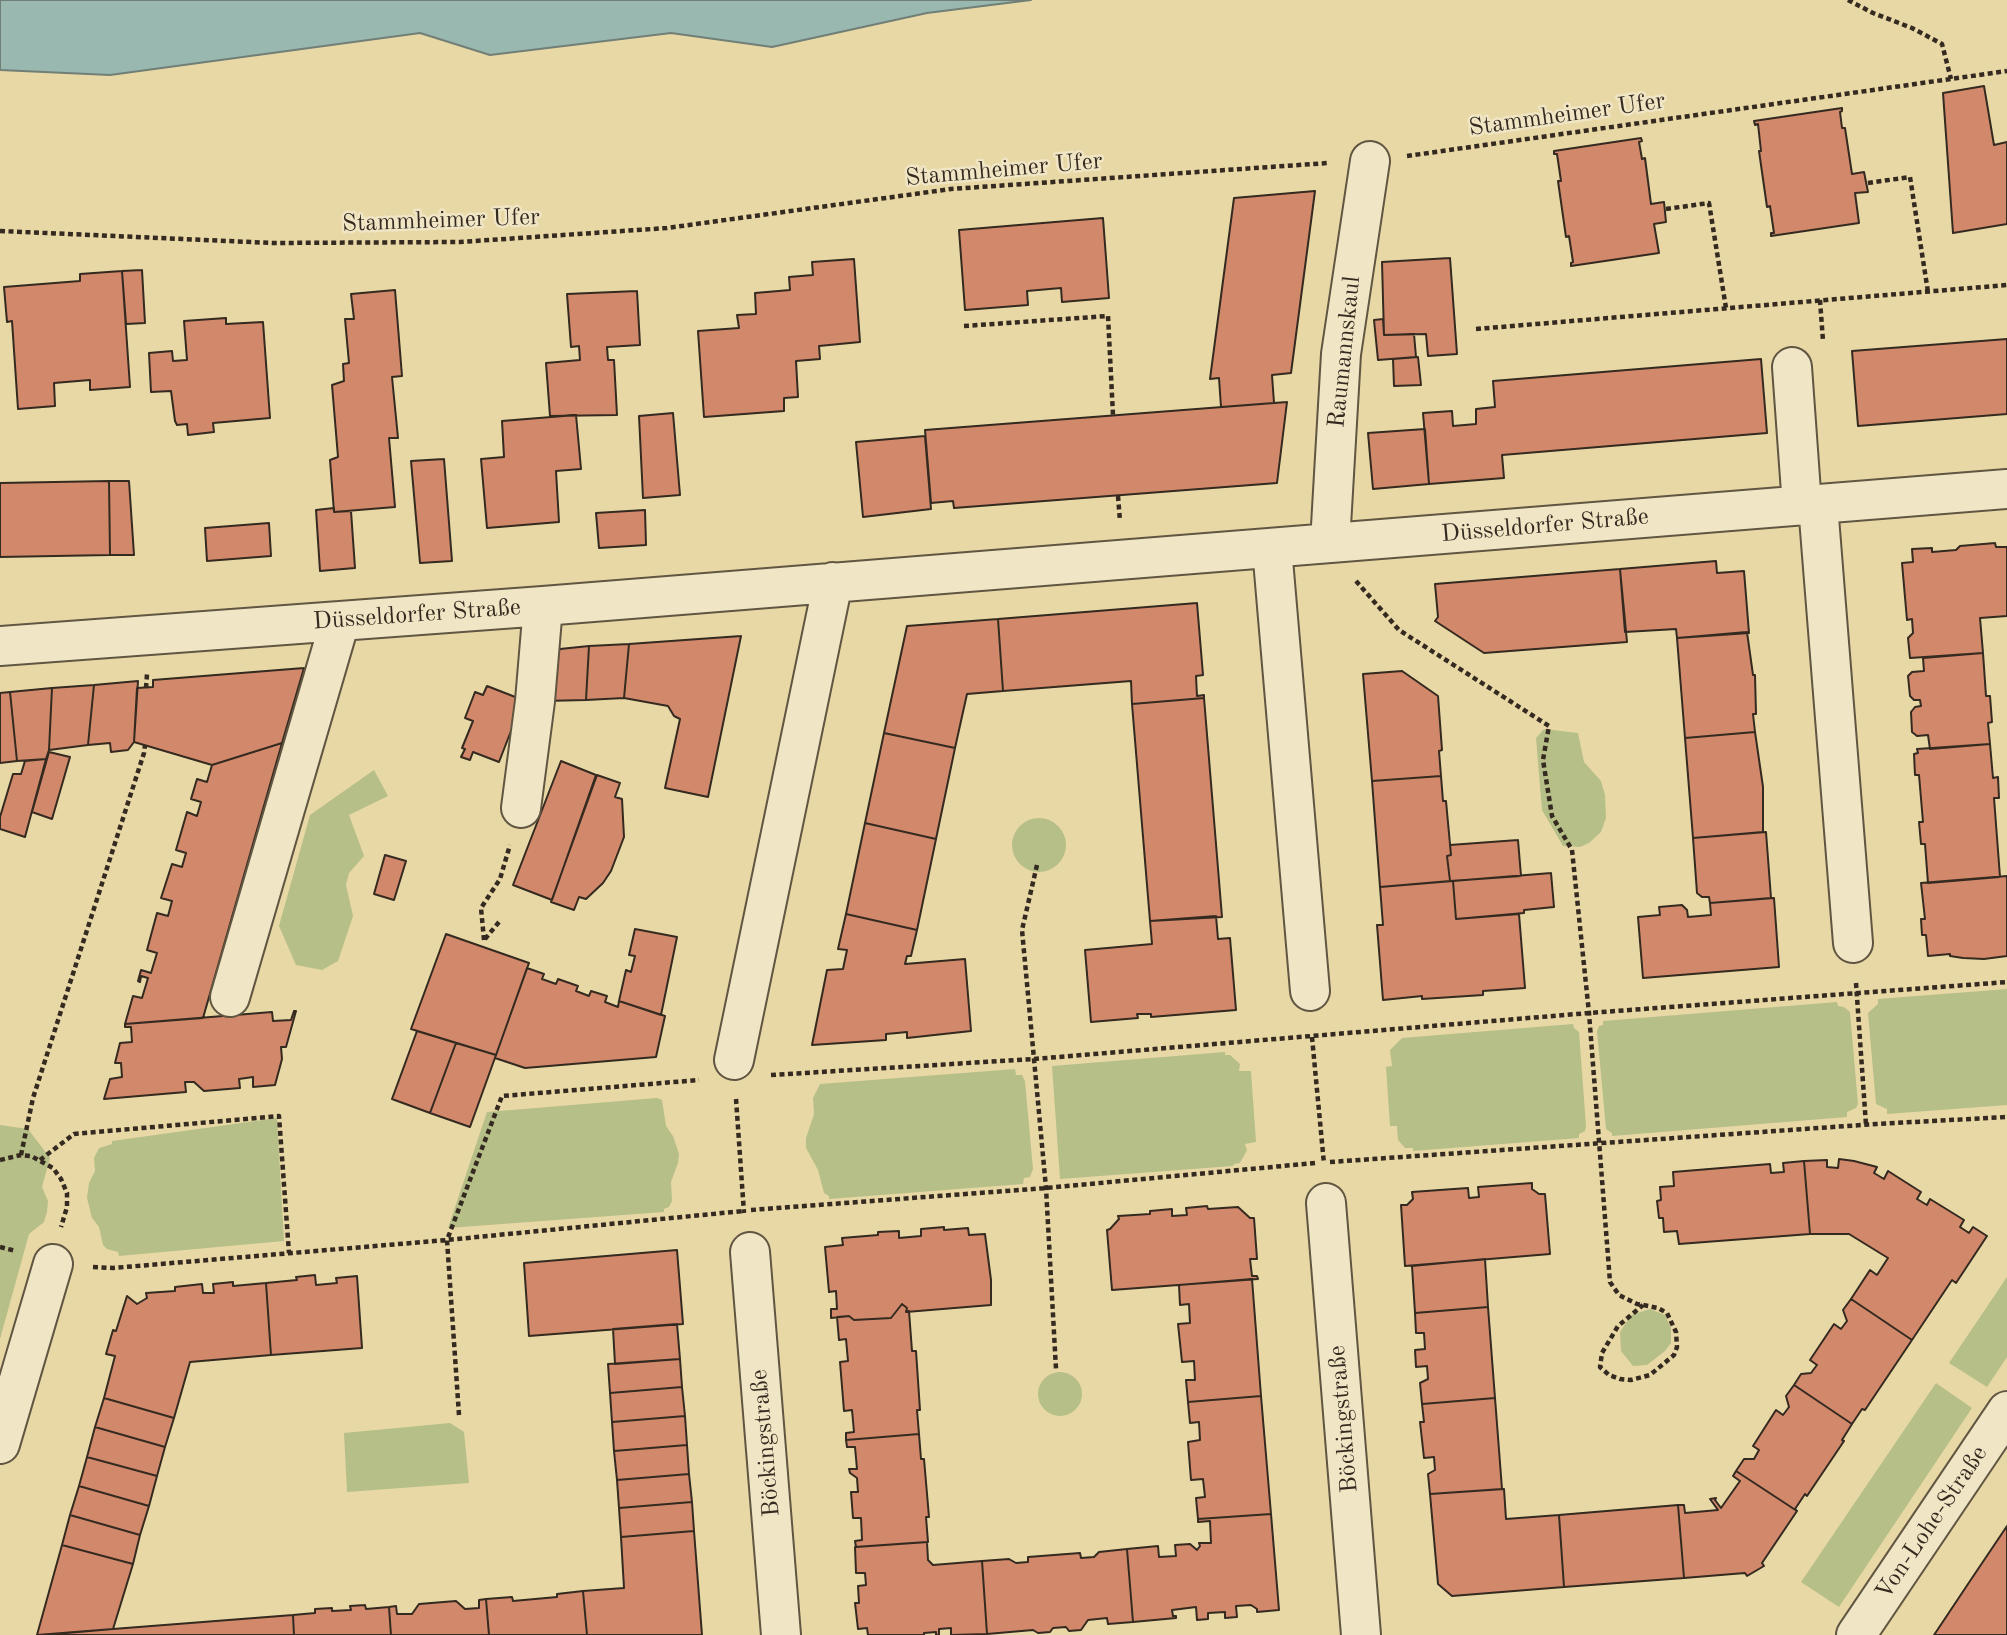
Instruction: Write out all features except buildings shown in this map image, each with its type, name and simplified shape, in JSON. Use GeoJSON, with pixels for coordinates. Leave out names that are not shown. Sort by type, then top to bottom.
{"type":"FeatureCollection","features":[{"type":"Feature","properties":{"kind":"street","name":"Raumannskaul"},"geometry":{"type":"LineString","coordinates":[[1329,543],[1341,354],[1370,161]]}},
{"type":"Feature","properties":{"kind":"street"},"geometry":{"type":"LineString","coordinates":[[1792,367],[1810,505],[1853,943]]}},
{"type":"Feature","properties":{"kind":"street","name":"Düsseldorfer Straße"},"geometry":{"type":"LineString","coordinates":[[0,646],[543,606],[2007,489]]}},
{"type":"Feature","properties":{"kind":"street"},"geometry":{"type":"LineString","coordinates":[[1272,548],[1310,991]]}},
{"type":"Feature","properties":{"kind":"street"},"geometry":{"type":"LineString","coordinates":[[734,1068],[833,582]]}},
{"type":"Feature","properties":{"kind":"street"},"geometry":{"type":"LineString","coordinates":[[521,808],[535,701],[543,606]]}},
{"type":"Feature","properties":{"kind":"street"},"geometry":{"type":"LineString","coordinates":[[230,997],[340,621]]}},
{"type":"Feature","properties":{"kind":"street","name":"Böckingstraße"},"geometry":{"type":"LineString","coordinates":[[1326,1203],[1361,1635]]}},
{"type":"Feature","properties":{"kind":"street"},"geometry":{"type":"LineString","coordinates":[[0,1444],[43,1250]]}},
{"type":"Feature","properties":{"kind":"street","name":"Böckingstraße"},"geometry":{"type":"LineString","coordinates":[[750,1252],[781,1635]]}},
{"type":"Feature","properties":{"kind":"street","name":"Von-Lohe-Straße"},"geometry":{"type":"LineString","coordinates":[[1856,1635],[2007,1412]]}},
{"type":"Feature","properties":{"kind":"path"},"geometry":{"type":"LineString","coordinates":[[1847,0],[1912,28],[1941,44],[1951,79]]}},
{"type":"Feature","properties":{"kind":"path","name":"Stammheimer Ufer"},"geometry":{"type":"LineString","coordinates":[[0,231],[272,243],[460,242],[667,228],[951,189],[1370,161],[2007,71]]}},
{"type":"Feature","properties":{"kind":"path"},"geometry":{"type":"LineString","coordinates":[[1868,183],[1910,177],[1928,292]]}},
{"type":"Feature","properties":{"kind":"path"},"geometry":{"type":"LineString","coordinates":[[1666,209],[1709,203],[1726,308]]}},
{"type":"Feature","properties":{"kind":"path"},"geometry":{"type":"LineString","coordinates":[[1475,329],[2007,285]]}},
{"type":"Feature","properties":{"kind":"path"},"geometry":{"type":"LineString","coordinates":[[964,326],[1108,316],[1114,415]]}},
{"type":"Feature","properties":{"kind":"path"},"geometry":{"type":"LineString","coordinates":[[1329,543],[1349,573],[1399,630],[1549,726],[1543,760],[1552,816],[1572,850],[1589,1013],[1610,1282],[1619,1295],[1667,1313],[1676,1332],[1677,1347],[1674,1355],[1650,1375],[1631,1380],[1609,1375],[1600,1367],[1602,1353],[1619,1325],[1643,1305]]}},
{"type":"Feature","properties":{"kind":"path"},"geometry":{"type":"LineString","coordinates":[[146,688],[147,670]]}},
{"type":"Feature","properties":{"kind":"path"},"geometry":{"type":"LineString","coordinates":[[21,1155],[33,1098],[145,745]]}},
{"type":"Feature","properties":{"kind":"path"},"geometry":{"type":"LineString","coordinates":[[499,922],[484,940],[481,908],[499,879],[521,808]]}},
{"type":"Feature","properties":{"kind":"path"},"geometry":{"type":"LineString","coordinates":[[1037,865],[1022,930],[1046,1188],[1056,1370]]}},
{"type":"Feature","properties":{"kind":"path"},"geometry":{"type":"LineString","coordinates":[[1853,943],[1866,1125]]}},
{"type":"Feature","properties":{"kind":"path"},"geometry":{"type":"LineString","coordinates":[[459,1415],[447,1240],[502,1096],[734,1068],[1034,1059],[2007,982]]}},
{"type":"Feature","properties":{"kind":"path"},"geometry":{"type":"LineString","coordinates":[[1310,991],[1326,1203]]}},
{"type":"Feature","properties":{"kind":"path"},"geometry":{"type":"LineString","coordinates":[[734,1068],[744,1210],[750,1252]]}},
{"type":"Feature","properties":{"kind":"path"},"geometry":{"type":"LineString","coordinates":[[40,1160],[74,1133],[279,1116],[289,1253]]}},
{"type":"Feature","properties":{"kind":"path"},"geometry":{"type":"LineString","coordinates":[[0,1247],[9,1250],[43,1250],[113,1268],[447,1240],[744,1210],[1046,1188],[1323,1162],[2007,1117]]}},
{"type":"Feature","properties":{"kind":"path"},"geometry":{"type":"LineString","coordinates":[[0,1160],[21,1155],[40,1160],[52,1168],[61,1179],[67,1193],[68,1207],[64,1222],[43,1250]]}},
{"type":"Feature","properties":{"kind":"path"},"geometry":{"type":"LineString","coordinates":[[0,1255],[9,1250]]}},
{"type":"Feature","properties":{"kind":"green space"},"geometry":{"type":"Polygon","coordinates":[[[1544,729],[1578,733],[1584,762],[1601,781],[1606,818],[1601,832],[1580,847],[1563,846],[1542,810],[1536,738],[1544,729]]]}},
{"type":"Feature","properties":{"kind":"green space"},"geometry":{"type":"Polygon","coordinates":[[[374,770],[388,796],[349,815],[364,856],[349,873],[346,885],[353,916],[338,961],[322,970],[296,965],[279,926],[310,815],[374,770]]]}},
{"type":"Feature","properties":{"kind":"green space"},"geometry":{"type":"Polygon","coordinates":[[[1044,818],[1054,822],[1062,830],[1066,845],[1062,860],[1054,868],[1034,872],[1024,868],[1016,860],[1012,840],[1016,830],[1024,822],[1044,818]]]}},
{"type":"Feature","properties":{"kind":"green space"},"geometry":{"type":"Polygon","coordinates":[[[2007,989],[2007,1105],[1887,1114],[1887,1109],[1876,1104],[1868,1013],[1878,1004],[1878,999],[2007,989]]]}},
{"type":"Feature","properties":{"kind":"green space"},"geometry":{"type":"Polygon","coordinates":[[[1837,1002],[1838,1006],[1850,1012],[1858,1104],[1847,1112],[1847,1117],[1612,1136],[1606,1129],[1597,1031],[1603,1021],[1837,1002]]]}},
{"type":"Feature","properties":{"kind":"green space"},"geometry":{"type":"Polygon","coordinates":[[[1573,1024],[1579,1032],[1586,1126],[1579,1138],[1413,1151],[1413,1148],[1405,1148],[1398,1140],[1397,1126],[1390,1126],[1386,1067],[1392,1066],[1390,1050],[1402,1038],[1573,1024]]]}},
{"type":"Feature","properties":{"kind":"green space"},"geometry":{"type":"Polygon","coordinates":[[[1225,1052],[1225,1055],[1230,1055],[1240,1064],[1239,1071],[1251,1071],[1256,1142],[1245,1144],[1247,1150],[1240,1163],[1233,1166],[1060,1179],[1052,1066],[1225,1052]]]}},
{"type":"Feature","properties":{"kind":"green space"},"geometry":{"type":"Polygon","coordinates":[[[1015,1069],[1016,1075],[1022,1075],[1025,1081],[1033,1169],[1030,1177],[1024,1178],[1023,1184],[829,1199],[824,1193],[818,1170],[806,1148],[806,1138],[814,1114],[813,1098],[820,1084],[1015,1069]]]}},
{"type":"Feature","properties":{"kind":"green space"},"geometry":{"type":"Polygon","coordinates":[[[657,1098],[662,1100],[666,1126],[673,1136],[679,1154],[671,1182],[672,1201],[664,1212],[448,1228],[487,1112],[657,1098]]]}},
{"type":"Feature","properties":{"kind":"green space"},"geometry":{"type":"Polygon","coordinates":[[[277,1118],[284,1241],[119,1256],[118,1252],[103,1245],[87,1198],[89,1183],[95,1171],[94,1158],[99,1148],[112,1144],[112,1141],[277,1118]]]}},
{"type":"Feature","properties":{"kind":"green space"},"geometry":{"type":"Polygon","coordinates":[[[0,1125],[28,1129],[50,1158],[42,1187],[48,1201],[47,1212],[44,1222],[29,1234],[0,1339],[0,1125]]]}},
{"type":"Feature","properties":{"kind":"green space"},"geometry":{"type":"Polygon","coordinates":[[[2007,1277],[2007,1357],[1987,1387],[1949,1363],[2007,1277]]]}},
{"type":"Feature","properties":{"kind":"green space"},"geometry":{"type":"Polygon","coordinates":[[[1650,1309],[1665,1315],[1671,1328],[1671,1343],[1647,1365],[1633,1366],[1621,1351],[1620,1332],[1631,1315],[1650,1309]]]}},
{"type":"Feature","properties":{"kind":"green space"},"geometry":{"type":"Polygon","coordinates":[[[1060,1372],[1069,1373],[1076,1378],[1081,1385],[1081,1403],[1076,1410],[1069,1415],[1060,1416],[1051,1415],[1044,1410],[1039,1403],[1038,1394],[1039,1385],[1044,1378],[1051,1373],[1060,1372]]]}},
{"type":"Feature","properties":{"kind":"green space"},"geometry":{"type":"Polygon","coordinates":[[[1936,1383],[1972,1408],[1839,1607],[1801,1582],[1936,1383]]]}},
{"type":"Feature","properties":{"kind":"green space"},"geometry":{"type":"Polygon","coordinates":[[[450,1423],[464,1432],[469,1483],[347,1492],[344,1433],[450,1423]]]}},
{"type":"Feature","properties":{"kind":"water"},"geometry":{"type":"Polygon","coordinates":[[[0,0],[1031,0],[927,13],[772,47],[671,33],[490,55],[420,33],[110,75],[0,70],[0,0]]]}}]}
